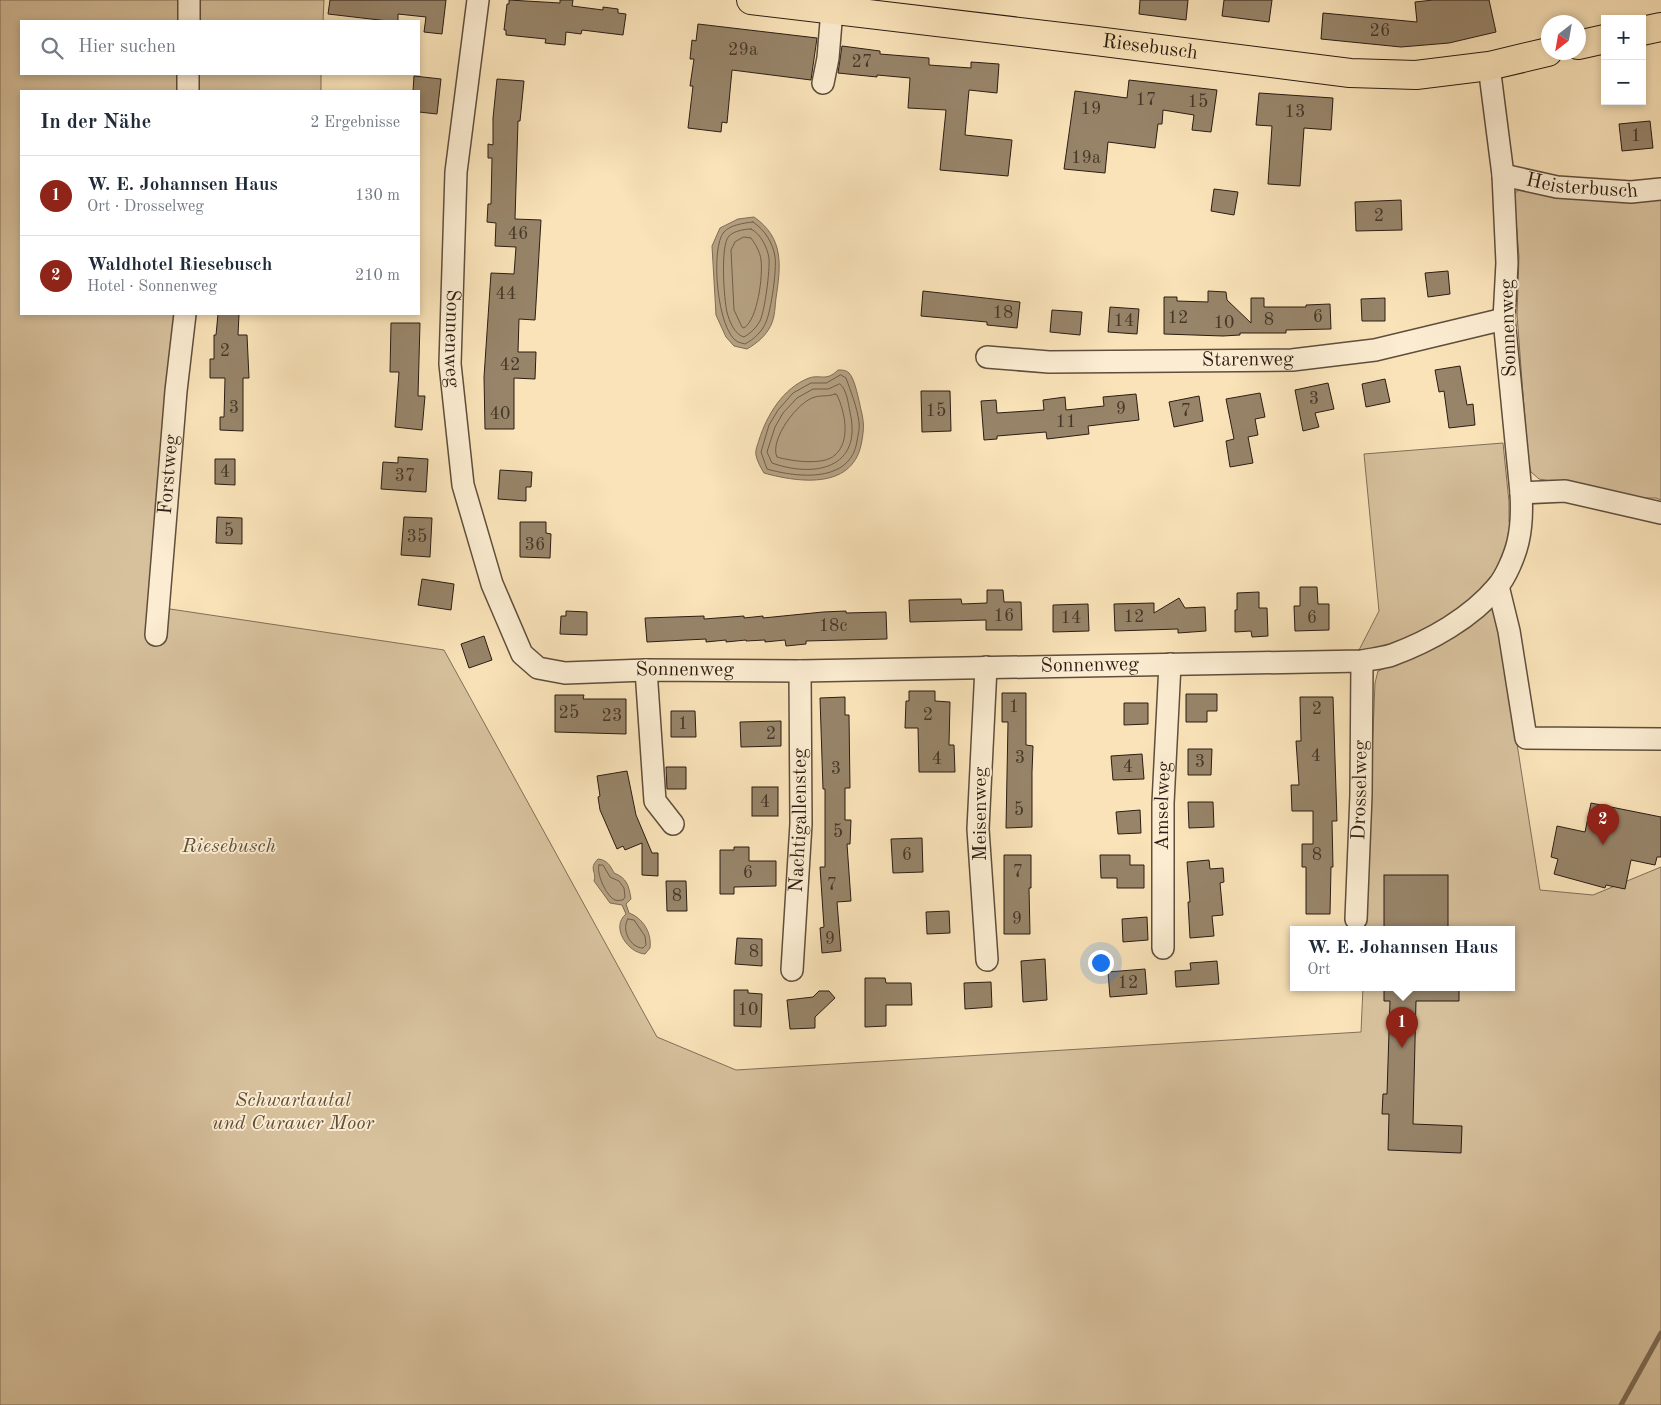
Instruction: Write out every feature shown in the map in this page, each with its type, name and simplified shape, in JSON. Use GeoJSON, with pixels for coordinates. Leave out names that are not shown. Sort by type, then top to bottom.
{"type":"FeatureCollection","features":[{"type":"Feature","properties":{"kind":"main road","name":"Riesebusch"},"geometry":{"type":"LineString","coordinates":[[751,0],[1350,73],[1416,75],[1489,66],[1541,54]]}},
{"type":"Feature","properties":{"kind":"main road"},"geometry":{"type":"LineString","coordinates":[[1646,30],[1661,27]]}},
{"type":"Feature","properties":{"kind":"main road"},"geometry":{"type":"LineString","coordinates":[[1586,43],[1601,40]]}},
{"type":"Feature","properties":{"kind":"street"},"geometry":{"type":"LineString","coordinates":[[189,0],[189,20]]}},
{"type":"Feature","properties":{"kind":"street","name":"Sonnenweg"},"geometry":{"type":"LineString","coordinates":[[478,0],[456,172],[450,354],[463,485],[492,584],[522,654],[538,668],[564,673],[646,670],[800,671],[1362,662],[1392,655],[1429,638],[1467,615],[1498,586],[1518,544],[1522,518],[1504,319],[1507,263],[1503,174],[1489,66]]}},
{"type":"Feature","properties":{"kind":"street"},"geometry":{"type":"LineString","coordinates":[[823,83],[828,58],[832,10]]}},
{"type":"Feature","properties":{"kind":"street"},"geometry":{"type":"LineString","coordinates":[[188,75],[188,90]]}},
{"type":"Feature","properties":{"kind":"street","name":"Heisterbusch"},"geometry":{"type":"LineString","coordinates":[[1503,174],[1557,187],[1631,192],[1661,189]]}},
{"type":"Feature","properties":{"kind":"street","name":"Forstweg"},"geometry":{"type":"LineString","coordinates":[[156,635],[176,391],[185,315]]}},
{"type":"Feature","properties":{"kind":"street","name":"Starenweg"},"geometry":{"type":"LineString","coordinates":[[987,357],[1049,362],[1292,360],[1374,350],[1504,319]]}},
{"type":"Feature","properties":{"kind":"street"},"geometry":{"type":"LineString","coordinates":[[1521,493],[1565,491],[1661,513]]}},
{"type":"Feature","properties":{"kind":"street"},"geometry":{"type":"LineString","coordinates":[[1498,586],[1509,631],[1526,738],[1661,739]]}},
{"type":"Feature","properties":{"kind":"street","name":"Drosselweg"},"geometry":{"type":"LineString","coordinates":[[1356,919],[1361,795],[1362,662]]}},
{"type":"Feature","properties":{"kind":"street","name":"Amselweg"},"geometry":{"type":"LineString","coordinates":[[1163,948],[1163,802],[1170,664]]}},
{"type":"Feature","properties":{"kind":"street","name":"Meisenweg"},"geometry":{"type":"LineString","coordinates":[[986,667],[978,828],[987,960]]}},
{"type":"Feature","properties":{"kind":"street"},"geometry":{"type":"LineString","coordinates":[[646,670],[655,801],[673,824]]}},
{"type":"Feature","properties":{"kind":"street","name":"Nachtigallensteg"},"geometry":{"type":"LineString","coordinates":[[792,970],[801,824],[800,671]]}},
{"type":"Feature","properties":{"kind":"green space","name":"Riesebusch"},"geometry":{"type":"Polygon","coordinates":[[[0,0],[324,0],[323,20],[20,20],[20,75],[321,75],[321,90],[20,90],[20,315],[178,315],[150,606],[444,650],[657,1037],[736,1070],[1361,1032],[1363,991],[1515,991],[1515,926],[1365,926],[1375,683],[1378,671],[1395,664],[1495,604],[1540,890],[1593,895],[1661,867],[1661,1405],[0,1405],[0,0]]]}},
{"type":"Feature","properties":{"kind":"green space"},"geometry":{"type":"Polygon","coordinates":[[[1518,190],[1661,197],[1661,500],[1656,498],[1627,498],[1539,479],[1531,472],[1528,460],[1517,315],[1519,257],[1514,195],[1518,190]]]}},
{"type":"Feature","properties":{"kind":"green space"},"geometry":{"type":"Polygon","coordinates":[[[1503,443],[1509,502],[1509,522],[1515,528],[1493,583],[1464,609],[1388,648],[1357,654],[1379,611],[1364,454],[1503,443]]]}},
{"type":"Feature","properties":{"kind":"water"},"geometry":{"type":"Polygon","coordinates":[[[754,217],[764,225],[775,243],[778,253],[779,274],[771,325],[761,339],[747,349],[734,346],[726,337],[716,315],[712,246],[720,228],[738,219],[754,217]]]}},
{"type":"Feature","properties":{"kind":"water"},"geometry":{"type":"Polygon","coordinates":[[[838,370],[847,371],[853,380],[863,421],[862,440],[857,456],[849,468],[837,475],[824,479],[809,480],[778,477],[764,473],[757,460],[756,449],[762,431],[777,403],[791,388],[809,378],[830,376],[838,370]]]}},
{"type":"Feature","properties":{"kind":"water"},"geometry":{"type":"Polygon","coordinates":[[[598,859],[610,865],[614,873],[622,877],[627,883],[631,899],[626,904],[629,913],[642,922],[650,937],[650,948],[645,954],[639,953],[627,944],[620,932],[622,919],[626,914],[622,905],[610,903],[594,881],[593,868],[598,859]]]}},
{"type":"Feature","properties":{"kind":"building"},"geometry":{"type":"Polygon","coordinates":[[[330,0],[446,0],[442,34],[424,32],[426,17],[398,14],[398,20],[379,20],[328,14],[330,0]]]}},
{"type":"Feature","properties":{"kind":"building"},"geometry":{"type":"Polygon","coordinates":[[[509,0],[560,3],[560,0],[573,0],[572,6],[603,10],[603,7],[618,9],[618,13],[626,14],[623,35],[582,30],[581,34],[566,32],[565,45],[545,43],[546,39],[506,35],[506,30],[504,30],[509,0]]]}},
{"type":"Feature","properties":{"kind":"building"},"geometry":{"type":"Polygon","coordinates":[[[1140,0],[1188,0],[1186,20],[1139,14],[1140,0]]]}},
{"type":"Feature","properties":{"kind":"building"},"geometry":{"type":"Polygon","coordinates":[[[1224,0],[1272,0],[1269,22],[1222,16],[1224,0]]]}},
{"type":"Feature","properties":{"kind":"building"},"geometry":{"type":"Polygon","coordinates":[[[1433,0],[1489,0],[1496,32],[1449,43],[1401,47],[1321,39],[1323,13],[1417,22],[1415,2],[1433,0]]]}},
{"type":"Feature","properties":{"kind":"building"},"geometry":{"type":"Polygon","coordinates":[[[698,24],[817,38],[811,80],[732,70],[727,123],[722,122],[721,132],[688,128],[693,86],[690,86],[694,59],[690,59],[692,40],[696,41],[698,24]]]}},
{"type":"Feature","properties":{"kind":"building"},"geometry":{"type":"Polygon","coordinates":[[[842,46],[880,51],[880,54],[929,58],[929,65],[971,68],[971,62],[999,64],[997,93],[969,90],[965,135],[1012,140],[1008,176],[940,170],[946,110],[908,108],[910,78],[838,73],[842,46]]]}},
{"type":"Feature","properties":{"kind":"building"},"geometry":{"type":"Polygon","coordinates":[[[414,76],[441,79],[437,114],[420,112],[420,90],[413,90],[414,76]]]}},
{"type":"Feature","properties":{"kind":"building"},"geometry":{"type":"Polygon","coordinates":[[[497,79],[524,81],[520,121],[518,121],[515,219],[541,220],[535,320],[519,319],[518,352],[536,352],[535,379],[514,378],[514,429],[485,429],[484,377],[491,273],[514,274],[516,247],[495,246],[496,223],[487,222],[488,204],[491,204],[492,158],[488,158],[488,144],[493,145],[493,118],[497,79]]]}},
{"type":"Feature","properties":{"kind":"building"},"geometry":{"type":"Polygon","coordinates":[[[1129,80],[1217,90],[1211,132],[1192,130],[1194,115],[1163,110],[1162,124],[1158,124],[1155,148],[1108,142],[1105,173],[1064,169],[1075,91],[1127,98],[1129,80]]]}},
{"type":"Feature","properties":{"kind":"building"},"geometry":{"type":"Polygon","coordinates":[[[1259,93],[1333,98],[1331,130],[1304,128],[1300,186],[1268,184],[1272,126],[1256,125],[1259,93]]]}},
{"type":"Feature","properties":{"kind":"building"},"geometry":{"type":"Polygon","coordinates":[[[1650,121],[1653,148],[1622,151],[1619,124],[1650,121]]]}},
{"type":"Feature","properties":{"kind":"building"},"geometry":{"type":"Polygon","coordinates":[[[1214,189],[1238,192],[1234,215],[1211,211],[1214,189]]]}},
{"type":"Feature","properties":{"kind":"building"},"geometry":{"type":"Polygon","coordinates":[[[1401,200],[1402,230],[1356,231],[1355,202],[1401,200]]]}},
{"type":"Feature","properties":{"kind":"building"},"geometry":{"type":"Polygon","coordinates":[[[1448,271],[1450,294],[1428,297],[1425,273],[1448,271]]]}},
{"type":"Feature","properties":{"kind":"building"},"geometry":{"type":"Polygon","coordinates":[[[923,291],[1020,302],[1017,328],[987,325],[987,322],[921,316],[923,291]]]}},
{"type":"Feature","properties":{"kind":"building"},"geometry":{"type":"Polygon","coordinates":[[[1208,291],[1226,292],[1227,300],[1251,323],[1251,298],[1264,298],[1264,307],[1306,307],[1306,305],[1330,304],[1331,329],[1286,330],[1286,333],[1240,333],[1240,335],[1223,336],[1164,334],[1164,297],[1177,297],[1177,301],[1208,302],[1208,291]]]}},
{"type":"Feature","properties":{"kind":"building"},"geometry":{"type":"Polygon","coordinates":[[[1385,298],[1385,321],[1362,321],[1361,299],[1385,298]]]}},
{"type":"Feature","properties":{"kind":"building"},"geometry":{"type":"Polygon","coordinates":[[[1110,307],[1139,309],[1137,334],[1108,332],[1110,307]]]}},
{"type":"Feature","properties":{"kind":"building"},"geometry":{"type":"Polygon","coordinates":[[[1052,310],[1082,312],[1080,335],[1050,332],[1052,310]]]}},
{"type":"Feature","properties":{"kind":"building"},"geometry":{"type":"Polygon","coordinates":[[[218,315],[239,315],[238,335],[247,335],[249,378],[243,378],[243,431],[220,430],[220,417],[224,417],[225,378],[210,378],[210,359],[214,359],[214,335],[216,335],[218,315]]]}},
{"type":"Feature","properties":{"kind":"building"},"geometry":{"type":"Polygon","coordinates":[[[391,323],[420,323],[418,396],[425,396],[422,430],[395,427],[399,372],[390,372],[391,323]]]}},
{"type":"Feature","properties":{"kind":"building"},"geometry":{"type":"Polygon","coordinates":[[[1460,366],[1467,405],[1473,404],[1475,425],[1449,428],[1444,391],[1439,392],[1435,370],[1460,366]]]}},
{"type":"Feature","properties":{"kind":"building"},"geometry":{"type":"Polygon","coordinates":[[[1385,379],[1390,402],[1366,407],[1362,384],[1385,379]]]}},
{"type":"Feature","properties":{"kind":"building"},"geometry":{"type":"Polygon","coordinates":[[[1328,383],[1334,409],[1315,413],[1319,427],[1303,431],[1295,390],[1328,383]]]}},
{"type":"Feature","properties":{"kind":"building"},"geometry":{"type":"Polygon","coordinates":[[[921,391],[950,391],[951,431],[922,432],[921,391]]]}},
{"type":"Feature","properties":{"kind":"building"},"geometry":{"type":"Polygon","coordinates":[[[1260,393],[1265,417],[1255,419],[1258,435],[1248,437],[1253,463],[1230,467],[1226,441],[1234,439],[1226,399],[1260,393]]]}},
{"type":"Feature","properties":{"kind":"building"},"geometry":{"type":"Polygon","coordinates":[[[1136,394],[1139,420],[1088,426],[1089,434],[1047,439],[1046,432],[997,436],[997,439],[984,440],[981,401],[996,400],[997,413],[1044,410],[1043,400],[1065,397],[1066,410],[1104,406],[1103,397],[1136,394]]]}},
{"type":"Feature","properties":{"kind":"building"},"geometry":{"type":"Polygon","coordinates":[[[1199,396],[1203,421],[1174,427],[1169,402],[1199,396]]]}},
{"type":"Feature","properties":{"kind":"building"},"geometry":{"type":"Polygon","coordinates":[[[398,457],[428,459],[426,492],[381,489],[383,462],[398,463],[398,457]]]}},
{"type":"Feature","properties":{"kind":"building"},"geometry":{"type":"Polygon","coordinates":[[[215,459],[235,459],[235,485],[215,484],[215,459]]]}},
{"type":"Feature","properties":{"kind":"building"},"geometry":{"type":"Polygon","coordinates":[[[500,470],[532,472],[531,487],[526,487],[526,501],[498,499],[500,470]]]}},
{"type":"Feature","properties":{"kind":"building"},"geometry":{"type":"Polygon","coordinates":[[[217,517],[242,518],[242,544],[216,543],[217,517]]]}},
{"type":"Feature","properties":{"kind":"building"},"geometry":{"type":"Polygon","coordinates":[[[404,517],[432,518],[430,557],[401,555],[404,517]]]}},
{"type":"Feature","properties":{"kind":"building"},"geometry":{"type":"Polygon","coordinates":[[[520,522],[546,522],[546,533],[551,534],[550,558],[520,557],[520,522]]]}},
{"type":"Feature","properties":{"kind":"building"},"geometry":{"type":"Polygon","coordinates":[[[422,579],[454,584],[451,610],[418,605],[422,579]]]}},
{"type":"Feature","properties":{"kind":"building"},"geometry":{"type":"Polygon","coordinates":[[[1300,587],[1317,587],[1318,604],[1329,604],[1329,630],[1295,631],[1294,606],[1300,606],[1300,587]]]}},
{"type":"Feature","properties":{"kind":"building"},"geometry":{"type":"Polygon","coordinates":[[[987,590],[1003,590],[1004,602],[1021,602],[1022,630],[986,630],[986,620],[910,622],[909,600],[961,599],[962,604],[987,603],[987,590]]]}},
{"type":"Feature","properties":{"kind":"building"},"geometry":{"type":"Polygon","coordinates":[[[1259,592],[1259,608],[1267,608],[1268,636],[1252,637],[1251,631],[1235,632],[1237,593],[1259,592]]]}},
{"type":"Feature","properties":{"kind":"building"},"geometry":{"type":"Polygon","coordinates":[[[1179,598],[1185,608],[1205,607],[1206,631],[1178,633],[1178,629],[1115,631],[1114,604],[1154,603],[1154,613],[1179,598]]]}},
{"type":"Feature","properties":{"kind":"building"},"geometry":{"type":"Polygon","coordinates":[[[1088,604],[1089,631],[1053,632],[1053,605],[1088,604]]]}},
{"type":"Feature","properties":{"kind":"building"},"geometry":{"type":"Polygon","coordinates":[[[566,611],[587,612],[587,635],[560,634],[561,616],[566,616],[566,611]]]}},
{"type":"Feature","properties":{"kind":"building"},"geometry":{"type":"Polygon","coordinates":[[[846,611],[846,613],[886,612],[887,639],[806,641],[806,644],[786,646],[785,640],[706,642],[706,639],[647,642],[645,618],[704,616],[704,619],[763,616],[763,618],[846,611]]]}},
{"type":"Feature","properties":{"kind":"building"},"geometry":{"type":"Polygon","coordinates":[[[484,636],[492,660],[469,668],[461,644],[484,636]]]}},
{"type":"Feature","properties":{"kind":"building"},"geometry":{"type":"Polygon","coordinates":[[[909,691],[935,691],[935,701],[950,702],[949,745],[954,745],[955,772],[919,772],[918,728],[905,728],[906,701],[909,701],[909,691]]]}},
{"type":"Feature","properties":{"kind":"building"},"geometry":{"type":"Polygon","coordinates":[[[1002,693],[1026,693],[1026,745],[1033,746],[1032,827],[1006,828],[1008,722],[1002,722],[1002,693]]]}},
{"type":"Feature","properties":{"kind":"building"},"geometry":{"type":"Polygon","coordinates":[[[1186,694],[1217,694],[1217,711],[1207,711],[1207,722],[1186,722],[1186,694]]]}},
{"type":"Feature","properties":{"kind":"building"},"geometry":{"type":"Polygon","coordinates":[[[555,695],[584,695],[583,699],[626,699],[626,734],[555,732],[555,695]]]}},
{"type":"Feature","properties":{"kind":"building"},"geometry":{"type":"Polygon","coordinates":[[[845,697],[845,715],[849,715],[850,788],[845,788],[845,820],[851,820],[850,844],[847,844],[851,901],[837,902],[841,951],[822,953],[820,928],[824,927],[820,867],[825,867],[825,789],[823,789],[820,698],[845,697]]]}},
{"type":"Feature","properties":{"kind":"building"},"geometry":{"type":"Polygon","coordinates":[[[1300,697],[1333,697],[1337,821],[1332,821],[1333,867],[1331,867],[1330,914],[1306,914],[1306,867],[1302,867],[1302,844],[1313,844],[1313,811],[1292,811],[1291,785],[1299,785],[1296,741],[1301,741],[1300,697]]]}},
{"type":"Feature","properties":{"kind":"building"},"geometry":{"type":"Polygon","coordinates":[[[1124,703],[1148,703],[1148,724],[1124,725],[1124,703]]]}},
{"type":"Feature","properties":{"kind":"building"},"geometry":{"type":"Polygon","coordinates":[[[671,711],[695,711],[696,737],[671,737],[671,711]]]}},
{"type":"Feature","properties":{"kind":"building"},"geometry":{"type":"Polygon","coordinates":[[[781,721],[781,746],[741,747],[740,722],[781,721]]]}},
{"type":"Feature","properties":{"kind":"building"},"geometry":{"type":"Polygon","coordinates":[[[1188,749],[1212,749],[1211,775],[1188,775],[1188,749]]]}},
{"type":"Feature","properties":{"kind":"building"},"geometry":{"type":"Polygon","coordinates":[[[1142,754],[1144,779],[1113,780],[1111,756],[1142,754]]]}},
{"type":"Feature","properties":{"kind":"building"},"geometry":{"type":"Polygon","coordinates":[[[666,767],[686,767],[686,789],[667,789],[666,767]]]}},
{"type":"Feature","properties":{"kind":"building"},"geometry":{"type":"Polygon","coordinates":[[[627,771],[636,815],[652,853],[658,853],[658,876],[642,875],[642,843],[625,850],[623,846],[617,849],[600,810],[597,776],[627,771]]]}},
{"type":"Feature","properties":{"kind":"building"},"geometry":{"type":"Polygon","coordinates":[[[752,787],[778,787],[778,816],[752,816],[752,787]]]}},
{"type":"Feature","properties":{"kind":"building"},"geometry":{"type":"Polygon","coordinates":[[[1188,802],[1213,802],[1214,827],[1189,828],[1188,802]]]}},
{"type":"Feature","properties":{"kind":"building"},"geometry":{"type":"Polygon","coordinates":[[[1591,803],[1661,817],[1661,857],[1657,857],[1655,865],[1631,860],[1625,889],[1606,885],[1605,888],[1554,874],[1558,859],[1551,857],[1557,826],[1585,832],[1591,803]]]}},
{"type":"Feature","properties":{"kind":"building"},"geometry":{"type":"Polygon","coordinates":[[[1140,810],[1141,833],[1118,834],[1116,812],[1140,810]]]}},
{"type":"Feature","properties":{"kind":"building"},"geometry":{"type":"Polygon","coordinates":[[[922,838],[923,872],[893,873],[891,839],[922,838]]]}},
{"type":"Feature","properties":{"kind":"building"},"geometry":{"type":"Polygon","coordinates":[[[734,847],[749,847],[749,861],[776,861],[776,886],[734,887],[734,894],[720,894],[720,850],[734,850],[734,847]]]}},
{"type":"Feature","properties":{"kind":"building"},"geometry":{"type":"Polygon","coordinates":[[[1004,855],[1031,855],[1031,888],[1029,888],[1030,934],[1004,934],[1004,855]]]}},
{"type":"Feature","properties":{"kind":"building"},"geometry":{"type":"Polygon","coordinates":[[[1100,855],[1130,855],[1130,865],[1144,865],[1144,888],[1117,888],[1117,878],[1101,878],[1100,855]]]}},
{"type":"Feature","properties":{"kind":"building"},"geometry":{"type":"Polygon","coordinates":[[[1209,860],[1210,869],[1223,868],[1224,882],[1220,883],[1223,915],[1212,916],[1214,936],[1190,938],[1187,862],[1209,860]]]}},
{"type":"Feature","properties":{"kind":"building"},"geometry":{"type":"Polygon","coordinates":[[[1384,875],[1448,875],[1448,926],[1384,926],[1384,875]]]}},
{"type":"Feature","properties":{"kind":"building"},"geometry":{"type":"Polygon","coordinates":[[[666,881],[686,881],[687,911],[667,911],[666,881]]]}},
{"type":"Feature","properties":{"kind":"building"},"geometry":{"type":"Polygon","coordinates":[[[949,911],[950,933],[927,934],[926,912],[949,911]]]}},
{"type":"Feature","properties":{"kind":"building"},"geometry":{"type":"Polygon","coordinates":[[[1147,917],[1148,940],[1123,942],[1122,919],[1147,917]]]}},
{"type":"Feature","properties":{"kind":"building"},"geometry":{"type":"Polygon","coordinates":[[[737,938],[762,939],[762,966],[735,964],[737,938]]]}},
{"type":"Feature","properties":{"kind":"building"},"geometry":{"type":"Polygon","coordinates":[[[1045,959],[1047,1000],[1023,1002],[1021,961],[1045,959]]]}},
{"type":"Feature","properties":{"kind":"building"},"geometry":{"type":"Polygon","coordinates":[[[1217,961],[1219,984],[1176,987],[1175,971],[1191,970],[1190,963],[1217,961]]]}},
{"type":"Feature","properties":{"kind":"building"},"geometry":{"type":"Polygon","coordinates":[[[1145,969],[1147,994],[1110,997],[1108,972],[1145,969]]]}},
{"type":"Feature","properties":{"kind":"building"},"geometry":{"type":"Polygon","coordinates":[[[865,978],[885,978],[886,983],[911,983],[912,1005],[886,1005],[886,1026],[865,1027],[865,978]]]}},
{"type":"Feature","properties":{"kind":"building"},"geometry":{"type":"Polygon","coordinates":[[[991,982],[992,1007],[965,1009],[964,983],[991,982]]]}},
{"type":"Feature","properties":{"kind":"building"},"geometry":{"type":"Polygon","coordinates":[[[734,990],[748,990],[748,993],[762,994],[761,1027],[734,1026],[734,990]]]}},
{"type":"Feature","properties":{"kind":"building"},"geometry":{"type":"Polygon","coordinates":[[[819,991],[829,991],[835,998],[815,1017],[815,1028],[790,1029],[787,1000],[813,997],[819,991]]]}},
{"type":"Feature","properties":{"kind":"building"},"geometry":{"type":"Polygon","coordinates":[[[1384,991],[1459,991],[1459,1001],[1416,1001],[1413,1124],[1462,1126],[1461,1153],[1388,1150],[1389,1114],[1382,1114],[1383,1094],[1387,1094],[1390,1001],[1384,1001],[1384,991]]]}},
{"type":"Feature","properties":{"kind":"waterway"},"geometry":{"type":"LineString","coordinates":[[1621,1405],[1661,1333]]}},
{"type":"Feature","properties":{"kind":"place","name":"Waldhotel Riesebusch"},"geometry":{"type":"Point","coordinates":[1603,845]}},
{"type":"Feature","properties":{"kind":"place","name":"W. E. Johannsen Haus"},"geometry":{"type":"Point","coordinates":[1402,1048]}},
{"type":"Feature","properties":{"kind":"park label","name":"Schwartautal und Curauer Moor"},"geometry":{"type":"Point","coordinates":[293,1112]}}]}
